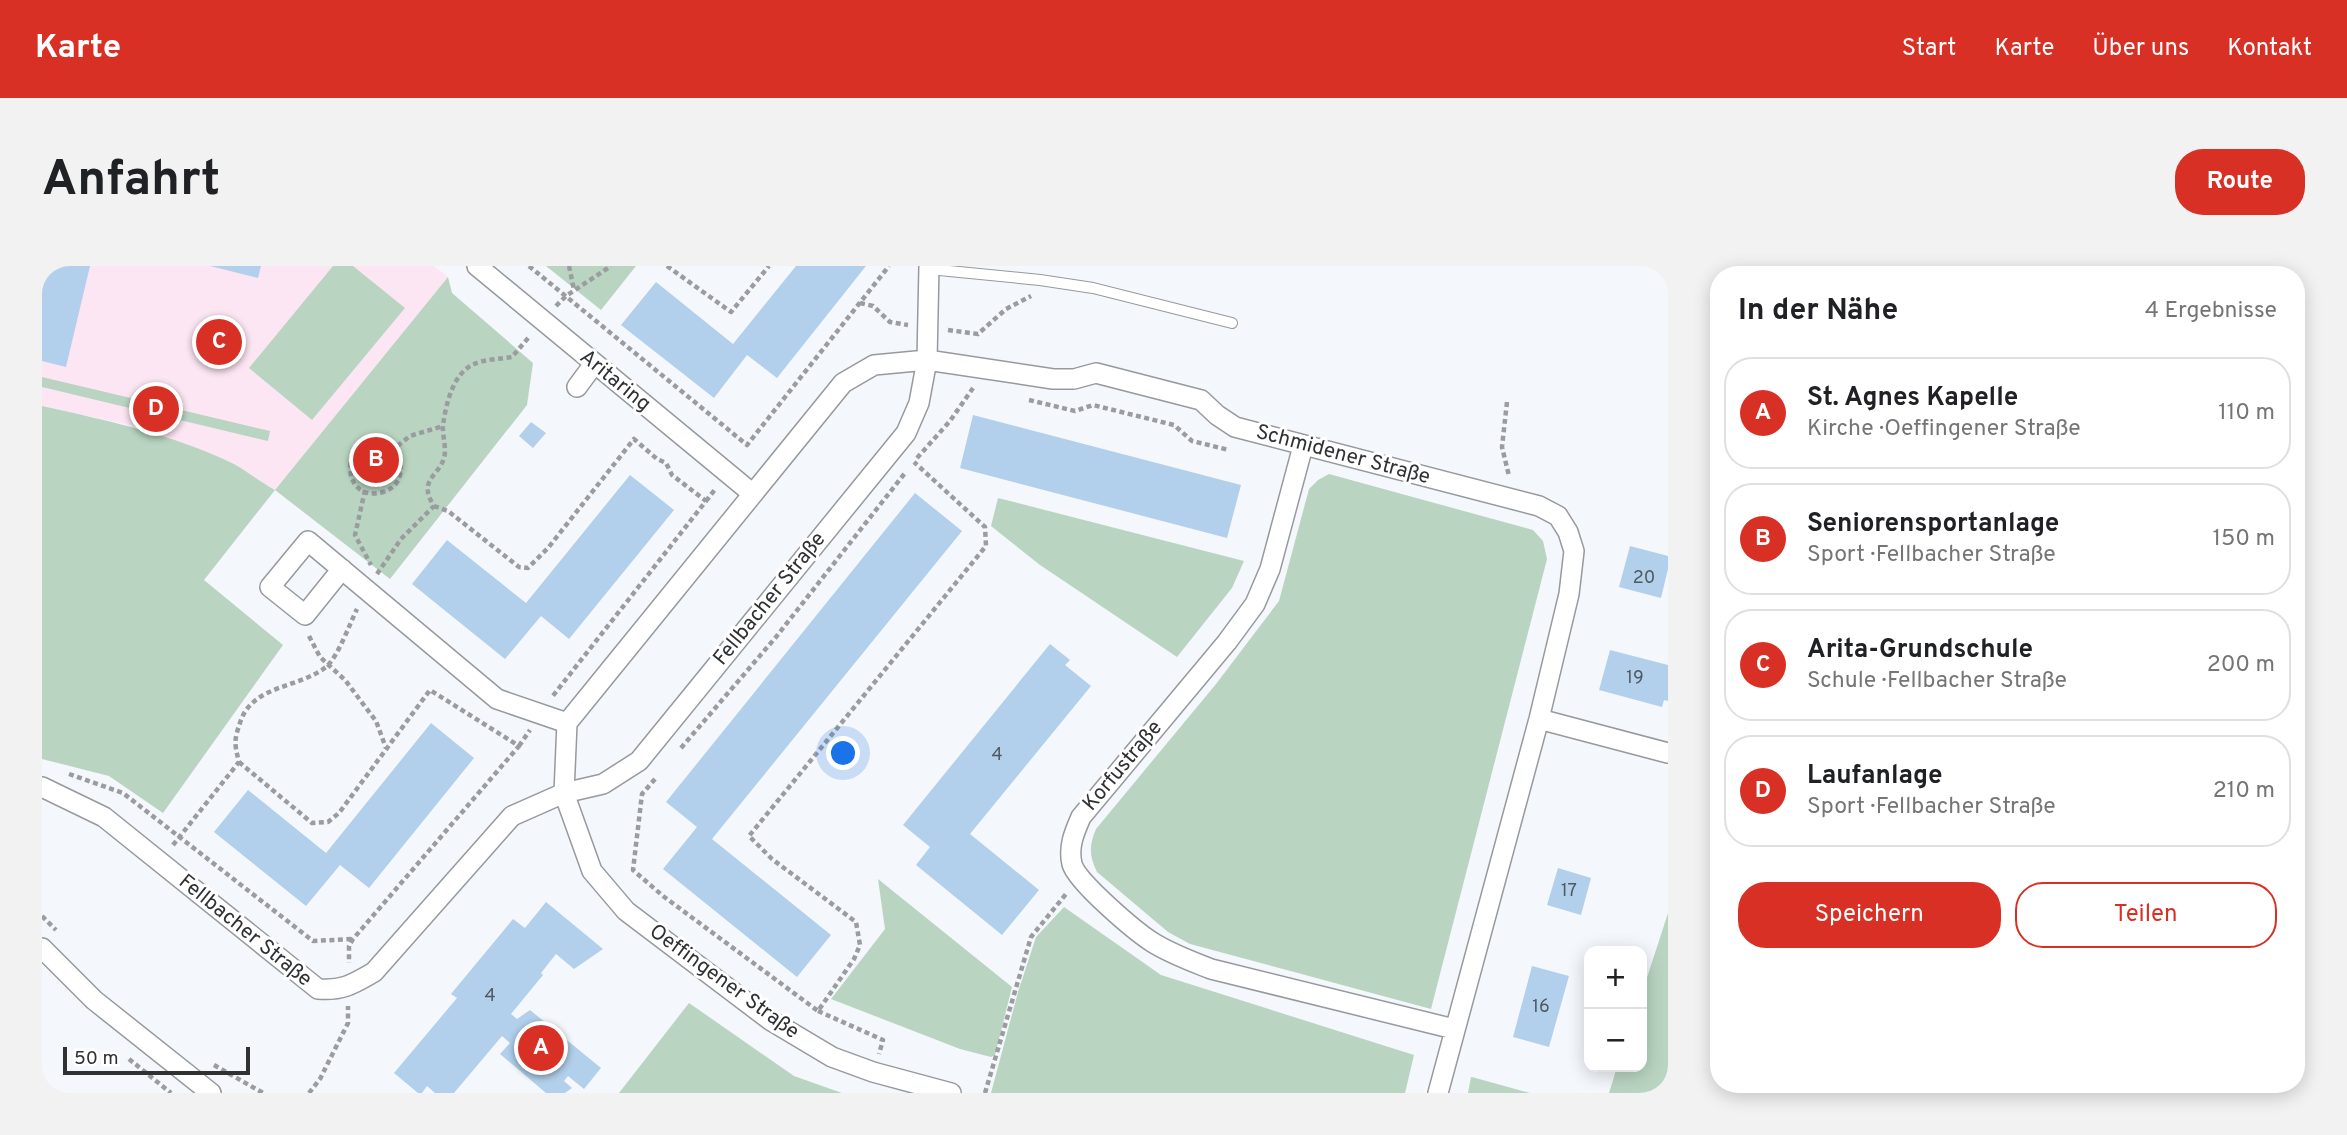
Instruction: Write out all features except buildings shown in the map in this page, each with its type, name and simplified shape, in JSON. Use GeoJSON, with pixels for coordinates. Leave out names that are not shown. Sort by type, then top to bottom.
{"type":"FeatureCollection","features":[{"type":"Feature","properties":{"kind":"street","name":"Aritaring"},"geometry":{"type":"LineString","coordinates":[[477,266],[753,494]]}},
{"type":"Feature","properties":{"kind":"street","name":"Fellbacher Straße"},"geometry":{"type":"LineString","coordinates":[[42,787],[104,817],[318,989],[335,990],[348,987],[374,972],[512,816],[564,793],[603,784],[639,761],[906,433],[919,403],[927,360],[929,268]]}},
{"type":"Feature","properties":{"kind":"street"},"geometry":{"type":"LineString","coordinates":[[564,793],[567,723],[843,383],[874,365],[927,360]]}},
{"type":"Feature","properties":{"kind":"street","name":"Schmidener Straße"},"geometry":{"type":"LineString","coordinates":[[927,360],[1053,379],[1074,379],[1096,373],[1201,400],[1235,427],[1539,506],[1558,516],[1568,531],[1574,551],[1569,594],[1539,719],[1438,1093]]}},
{"type":"Feature","properties":{"kind":"street"},"geometry":{"type":"LineString","coordinates":[[577,387],[594,364]]}},
{"type":"Feature","properties":{"kind":"street","name":"Korfustraße"},"geometry":{"type":"LineString","coordinates":[[1303,446],[1270,569],[1255,604],[1227,642],[1080,817],[1071,842],[1072,865],[1087,886],[1151,942],[1176,955],[1212,969],[1454,1029]]}},
{"type":"Feature","properties":{"kind":"street"},"geometry":{"type":"LineString","coordinates":[[342,569],[304,615],[270,587],[308,541],[342,569],[497,699],[567,723]]}},
{"type":"Feature","properties":{"kind":"street"},"geometry":{"type":"LineString","coordinates":[[1539,719],[1668,753]]}},
{"type":"Feature","properties":{"kind":"street","name":"Oeffingener Straße"},"geometry":{"type":"LineString","coordinates":[[564,793],[592,871],[626,911],[769,1020],[832,1057],[873,1072],[951,1093]]}},
{"type":"Feature","properties":{"kind":"street"},"geometry":{"type":"LineString","coordinates":[[42,948],[94,1000],[211,1093]]}},
{"type":"Feature","properties":{"kind":"lane"},"geometry":{"type":"LineString","coordinates":[[929,268],[1093,288],[1232,323]]}},
{"type":"Feature","properties":{"kind":"path"},"geometry":{"type":"LineString","coordinates":[[529,266],[747,445],[890,266]]}},
{"type":"Feature","properties":{"kind":"path"},"geometry":{"type":"LineString","coordinates":[[569,266],[574,290]]}},
{"type":"Feature","properties":{"kind":"path"},"geometry":{"type":"LineString","coordinates":[[542,321],[566,296],[611,266]]}},
{"type":"Feature","properties":{"kind":"path"},"geometry":{"type":"LineString","coordinates":[[667,266],[731,312],[769,266]]}},
{"type":"Feature","properties":{"kind":"path"},"geometry":{"type":"LineString","coordinates":[[860,303],[873,306],[890,322],[978,334],[1006,309],[1032,295]]}},
{"type":"Feature","properties":{"kind":"path"},"geometry":{"type":"LineString","coordinates":[[818,1011],[854,960],[860,945],[856,922],[772,859],[749,836],[986,546],[985,527],[914,462],[950,421],[973,387],[986,390]]}},
{"type":"Feature","properties":{"kind":"path"},"geometry":{"type":"LineString","coordinates":[[1024,399],[1075,411],[1093,405],[1106,408],[1174,425],[1192,441],[1237,452]]}},
{"type":"Feature","properties":{"kind":"path"},"geometry":{"type":"LineString","coordinates":[[1507,402],[1502,447],[1515,500]]}},
{"type":"Feature","properties":{"kind":"path"},"geometry":{"type":"LineString","coordinates":[[395,448],[410,436],[443,426]]}},
{"type":"Feature","properties":{"kind":"path"},"geometry":{"type":"LineString","coordinates":[[376,439],[395,448],[402,467],[394,485],[385,491],[373,493],[361,489],[354,482],[349,474],[348,462],[358,445],[376,439]]}},
{"type":"Feature","properties":{"kind":"path"},"geometry":{"type":"LineString","coordinates":[[309,1093],[320,1079],[348,1023],[349,946],[353,939],[519,746],[554,693],[706,501],[672,475],[666,463],[634,439],[548,548],[528,568],[519,567],[447,511],[434,506]]}},
{"type":"Feature","properties":{"kind":"path"},"geometry":{"type":"LineString","coordinates":[[678,752],[776,637],[905,473]]}},
{"type":"Feature","properties":{"kind":"path"},"geometry":{"type":"LineString","coordinates":[[304,615],[307,632],[320,657],[345,680],[376,721],[386,748]]}},
{"type":"Feature","properties":{"kind":"path"},"geometry":{"type":"LineString","coordinates":[[239,762],[312,823],[328,822],[339,813],[430,690],[519,746]]}},
{"type":"Feature","properties":{"kind":"path"},"geometry":{"type":"LineString","coordinates":[[62,772],[123,793],[313,941],[353,939]]}},
{"type":"Feature","properties":{"kind":"path"},"geometry":{"type":"LineString","coordinates":[[660,773],[642,794],[632,870],[818,1011],[883,1040],[873,1072]]}},
{"type":"Feature","properties":{"kind":"path"},"geometry":{"type":"LineString","coordinates":[[985,1093],[1031,937],[1080,877]]}},
{"type":"Feature","properties":{"kind":"path"},"geometry":{"type":"LineString","coordinates":[[42,916],[62,935]]}},
{"type":"Feature","properties":{"kind":"path"},"geometry":{"type":"LineString","coordinates":[[207,1059],[262,1093]]}},
{"type":"Feature","properties":{"kind":"shaded area"},"geometry":{"type":"Polygon","coordinates":[[[42,266],[434,266],[448,277],[275,490],[236,465],[139,427],[42,406],[42,266]]]}},
{"type":"Feature","properties":{"kind":"green space"},"geometry":{"type":"Polygon","coordinates":[[[333,266],[353,266],[405,308],[312,420],[249,368],[333,266]]]}},
{"type":"Feature","properties":{"kind":"green space"},"geometry":{"type":"Polygon","coordinates":[[[546,266],[636,266],[601,310],[546,266]]]}},
{"type":"Feature","properties":{"kind":"green space"},"geometry":{"type":"Polygon","coordinates":[[[448,277],[452,293],[533,363],[527,405],[390,579],[275,490],[448,277]]]}},
{"type":"Feature","properties":{"kind":"green space"},"geometry":{"type":"Polygon","coordinates":[[[42,377],[270,431],[268,441],[42,387],[42,377]]]}},
{"type":"Feature","properties":{"kind":"green space"},"geometry":{"type":"Polygon","coordinates":[[[42,406],[140,429],[187,444],[234,464],[275,490],[204,580],[283,645],[163,813],[109,776],[42,759],[42,406]]]}},
{"type":"Feature","properties":{"kind":"green space"},"geometry":{"type":"Polygon","coordinates":[[[1329,474],[1533,530],[1543,541],[1547,559],[1431,1009],[1190,944],[1168,932],[1097,872],[1091,856],[1096,829],[1216,684],[1279,601],[1309,489],[1329,474]]]}},
{"type":"Feature","properties":{"kind":"green space"},"geometry":{"type":"Polygon","coordinates":[[[998,498],[1244,561],[1232,588],[1177,657],[1040,565],[991,526],[998,498]]]}},
{"type":"Feature","properties":{"kind":"green space"},"geometry":{"type":"Polygon","coordinates":[[[878,879],[1012,987],[995,1055],[991,1057],[960,1049],[831,999],[885,929],[878,879]]]}},
{"type":"Feature","properties":{"kind":"green space"},"geometry":{"type":"Polygon","coordinates":[[[1064,907],[1161,975],[1414,1055],[1405,1093],[991,1093],[1036,937],[1064,907]]]}},
{"type":"Feature","properties":{"kind":"green space"},"geometry":{"type":"Polygon","coordinates":[[[1668,913],[1668,1093],[1609,1093],[1615,1072],[1647,1072],[1647,978],[1668,913]]]}},
{"type":"Feature","properties":{"kind":"green space"},"geometry":{"type":"Polygon","coordinates":[[[689,1003],[794,1076],[842,1093],[619,1093],[689,1003]]]}},
{"type":"Feature","properties":{"kind":"green space"},"geometry":{"type":"Polygon","coordinates":[[[1472,1077],[1530,1093],[1468,1093],[1472,1077]]]}},
{"type":"Feature","properties":{"kind":"place","name":"Arita-Grundschule"},"geometry":{"type":"Point","coordinates":[219,342]}},
{"type":"Feature","properties":{"kind":"place","name":"Laufanlage"},"geometry":{"type":"Point","coordinates":[156,409]}},
{"type":"Feature","properties":{"kind":"place","name":"Seniorensportanlage"},"geometry":{"type":"Point","coordinates":[376,460]}},
{"type":"Feature","properties":{"kind":"place","name":"St. Agnes Kapelle"},"geometry":{"type":"Point","coordinates":[541,1048]}}]}
